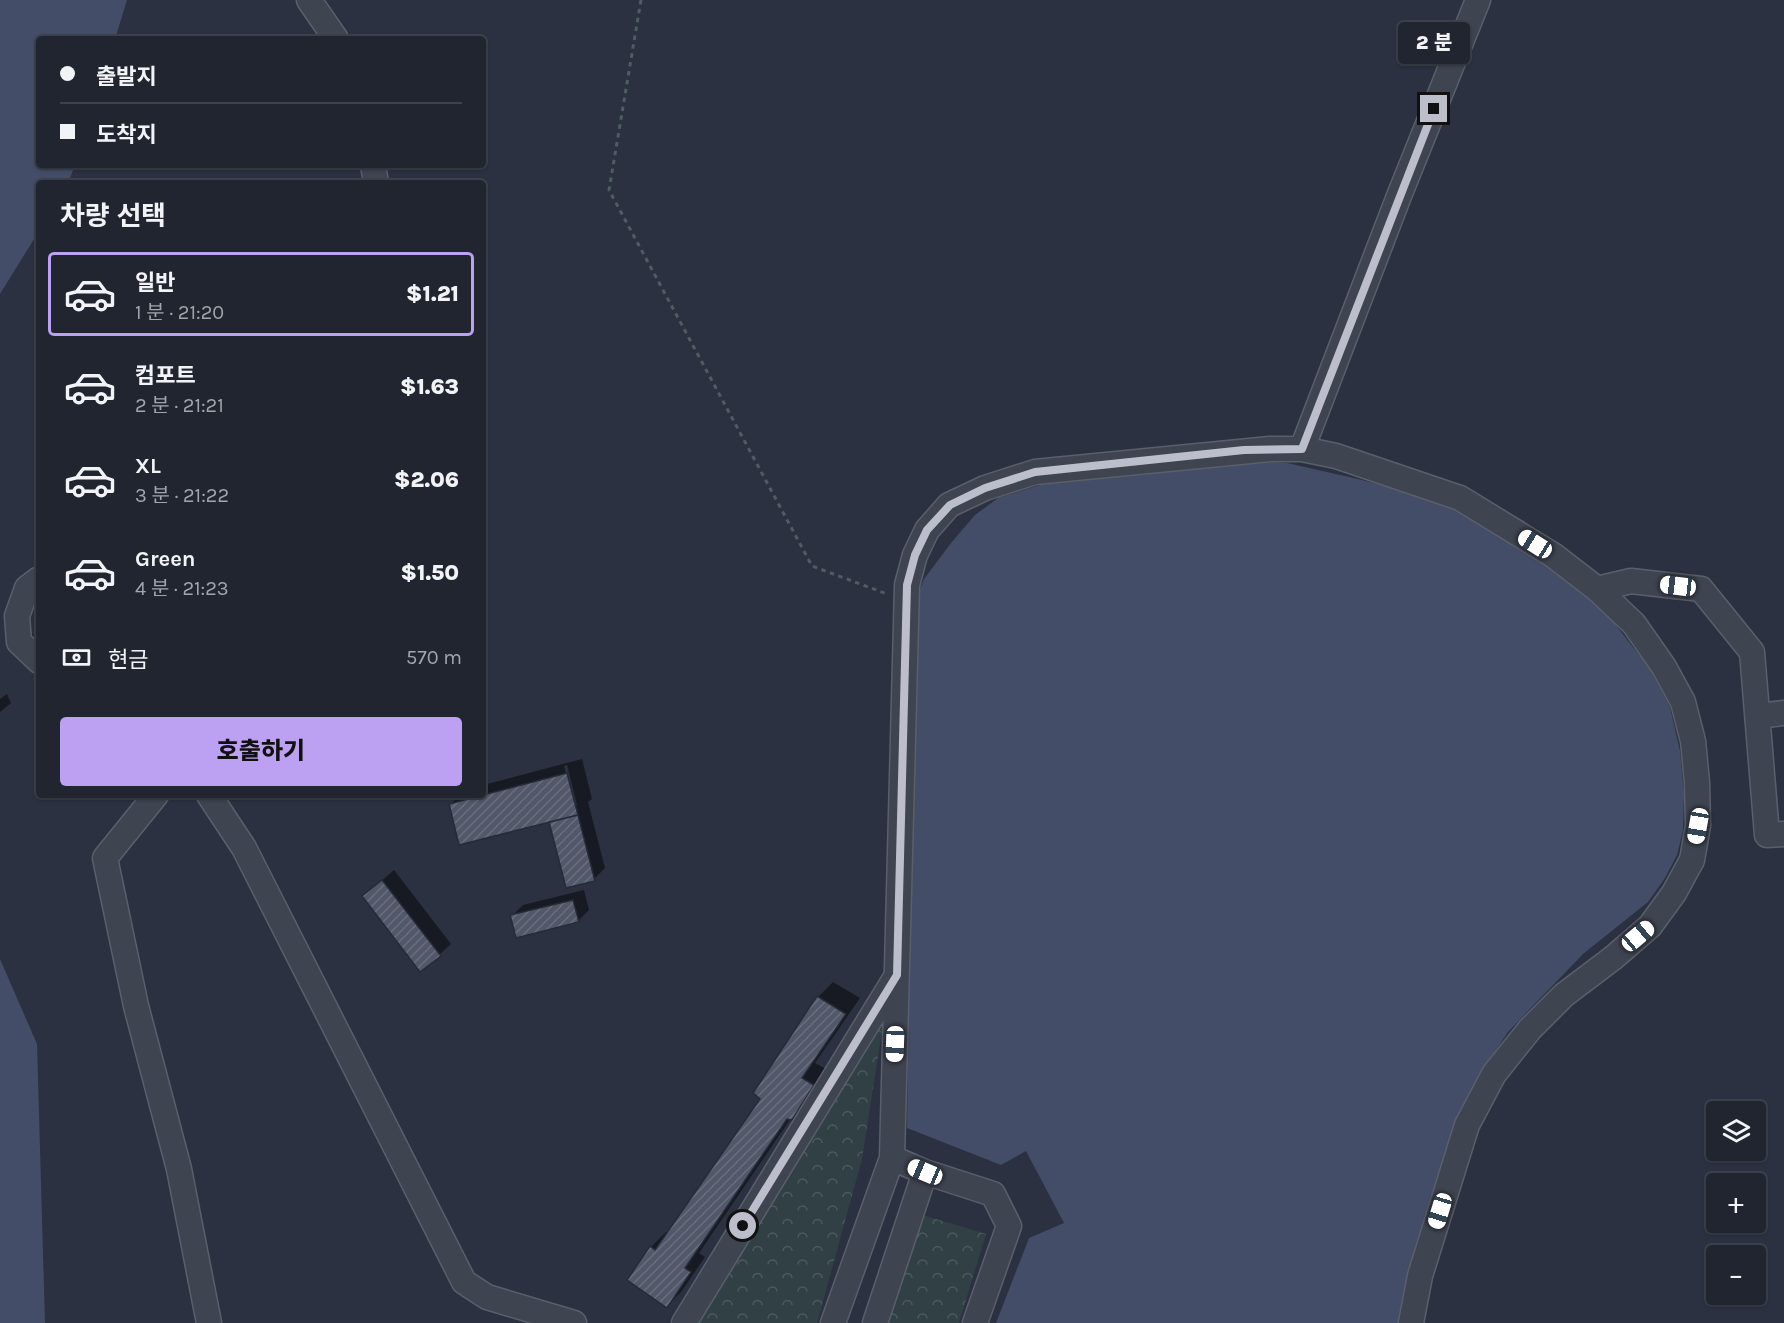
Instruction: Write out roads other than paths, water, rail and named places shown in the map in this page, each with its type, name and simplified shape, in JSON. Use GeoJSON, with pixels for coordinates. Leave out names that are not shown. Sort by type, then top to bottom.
{"type":"FeatureCollection","features":[{"type":"Feature","properties":{"kind":"street"},"geometry":{"type":"LineString","coordinates":[[309,0],[334,36]]}},
{"type":"Feature","properties":{"kind":"street"},"geometry":{"type":"LineString","coordinates":[[1302,449],[1399,196],[1478,0]]}},
{"type":"Feature","properties":{"kind":"street"},"geometry":{"type":"LineString","coordinates":[[833,1323],[892,1158],[906,597],[915,555],[927,530],[950,505],[985,488],[1035,472],[1244,450],[1302,449],[1336,456],[1460,498],[1553,555],[1598,590],[1634,624],[1664,667],[1683,702],[1694,741],[1698,826],[1692,860],[1674,893],[1650,926],[1613,958],[1564,995],[1530,1029],[1494,1074],[1467,1125],[1420,1276],[1411,1323]]}},
{"type":"Feature","properties":{"kind":"street"},"geometry":{"type":"LineString","coordinates":[[36,581],[27,588],[17,616],[19,642],[36,658]]}},
{"type":"Feature","properties":{"kind":"street"},"geometry":{"type":"LineString","coordinates":[[1598,590],[1631,581],[1701,589],[1752,652],[1767,835],[1784,834]]}},
{"type":"Feature","properties":{"kind":"street"},"geometry":{"type":"LineString","coordinates":[[1758,716],[1784,713]]}},
{"type":"Feature","properties":{"kind":"street"},"geometry":{"type":"LineString","coordinates":[[154,798],[105,858],[136,1006],[179,1169],[209,1323]]}},
{"type":"Feature","properties":{"kind":"street"},"geometry":{"type":"LineString","coordinates":[[211,798],[244,848],[464,1282],[487,1297],[574,1323]]}},
{"type":"Feature","properties":{"kind":"street"},"geometry":{"type":"LineString","coordinates":[[684,1323],[897,975]]}},
{"type":"Feature","properties":{"kind":"street"},"geometry":{"type":"LineString","coordinates":[[892,1158],[925,1172],[993,1194],[1009,1226],[975,1323]]}},
{"type":"Feature","properties":{"kind":"street"},"geometry":{"type":"LineString","coordinates":[[875,1323],[925,1172]]}},
{"type":"Feature","properties":{"kind":"water"},"geometry":{"type":"Polygon","coordinates":[[[0,0],[127,0],[116,36],[36,36],[36,168],[74,168],[69,180],[36,180],[36,236],[0,294],[0,0]]]}},
{"type":"Feature","properties":{"kind":"water"},"geometry":{"type":"Polygon","coordinates":[[[1249,461],[1287,463],[1438,500],[1550,565],[1608,615],[1650,669],[1670,707],[1680,751],[1684,793],[1683,831],[1677,855],[1665,878],[1648,902],[1583,954],[1508,1032],[1483,1070],[1403,1323],[996,1323],[1029,1238],[1064,1223],[1026,1151],[1001,1165],[907,1128],[915,601],[924,579],[951,543],[975,515],[998,498],[1040,485],[1249,461]]]}},
{"type":"Feature","properties":{"kind":"water"},"geometry":{"type":"Polygon","coordinates":[[[0,959],[37,1044],[45,1323],[0,1323],[0,959]]]}}]}
